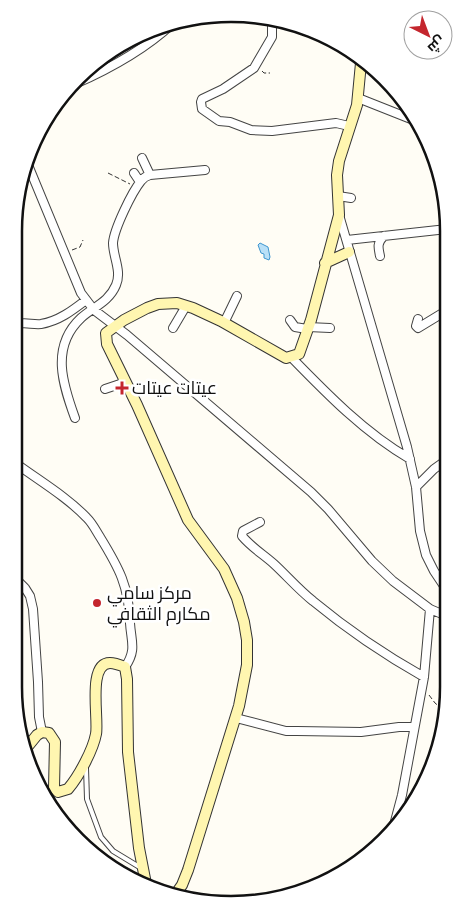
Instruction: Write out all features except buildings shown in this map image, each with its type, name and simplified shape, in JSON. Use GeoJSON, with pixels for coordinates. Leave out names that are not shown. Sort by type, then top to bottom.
{"type":"FeatureCollection","features":[{"type":"Feature","properties":{"kind":"main road"},"geometry":{"type":"LineString","coordinates":[[180,889],[188,870],[236,718],[247,665],[247,640],[243,613],[224,569],[188,520],[126,382],[105,341],[106,333],[135,314],[158,304],[177,303],[224,323],[284,357],[299,354],[339,215],[338,161],[349,126],[355,114],[361,67]]}},
{"type":"Feature","properties":{"kind":"main road"},"geometry":{"type":"LineString","coordinates":[[325,264],[349,252]]}},
{"type":"Feature","properties":{"kind":"main road"},"geometry":{"type":"LineString","coordinates":[[31,743],[42,732],[49,733],[55,742],[54,788],[58,792],[68,789],[73,784],[96,736],[95,688],[98,671],[104,664],[110,663],[125,667],[127,679],[128,752],[145,877]]}},
{"type":"Feature","properties":{"kind":"street"},"geometry":{"type":"LineString","coordinates":[[272,27],[272,37],[254,68],[223,89],[202,99],[202,109],[219,121],[230,122],[252,130],[272,131],[336,123],[349,126]]}},
{"type":"Feature","properties":{"kind":"street"},"geometry":{"type":"LineString","coordinates":[[93,75],[154,41],[160,35]]}},
{"type":"Feature","properties":{"kind":"street"},"geometry":{"type":"LineString","coordinates":[[358,98],[406,117]]}},
{"type":"Feature","properties":{"kind":"street"},"geometry":{"type":"LineString","coordinates":[[142,158],[150,175]]}},
{"type":"Feature","properties":{"kind":"street"},"geometry":{"type":"LineString","coordinates":[[74,418],[61,372],[63,351],[74,327],[82,318],[100,305],[116,285],[118,278],[113,244],[122,215],[144,177],[205,170]]}},
{"type":"Feature","properties":{"kind":"street"},"geometry":{"type":"LineString","coordinates":[[31,173],[81,293],[94,310],[116,326],[311,492],[372,561],[393,581],[430,609],[440,613]]}},
{"type":"Feature","properties":{"kind":"street"},"geometry":{"type":"LineString","coordinates":[[134,173],[140,182]]}},
{"type":"Feature","properties":{"kind":"street"},"geometry":{"type":"LineString","coordinates":[[338,196],[351,198]]}},
{"type":"Feature","properties":{"kind":"street"},"geometry":{"type":"LineString","coordinates":[[339,215],[410,459],[416,488],[420,531],[426,555],[440,580]]}},
{"type":"Feature","properties":{"kind":"street"},"geometry":{"type":"LineString","coordinates":[[347,240],[440,230]]}},
{"type":"Feature","properties":{"kind":"street"},"geometry":{"type":"LineString","coordinates":[[380,256],[378,242],[384,236]]}},
{"type":"Feature","properties":{"kind":"street"},"geometry":{"type":"LineString","coordinates":[[224,323],[237,296]]}},
{"type":"Feature","properties":{"kind":"street"},"geometry":{"type":"LineString","coordinates":[[22,322],[40,324],[51,322],[69,313],[86,300]]}},
{"type":"Feature","properties":{"kind":"street"},"geometry":{"type":"LineString","coordinates":[[173,328],[186,306]]}},
{"type":"Feature","properties":{"kind":"street"},"geometry":{"type":"LineString","coordinates":[[418,319],[416,326],[418,328],[440,315]]}},
{"type":"Feature","properties":{"kind":"street"},"geometry":{"type":"LineString","coordinates":[[290,320],[296,327],[330,328]]}},
{"type":"Feature","properties":{"kind":"street"},"geometry":{"type":"LineString","coordinates":[[291,357],[332,398],[376,436],[410,459]]}},
{"type":"Feature","properties":{"kind":"street"},"geometry":{"type":"LineString","coordinates":[[105,389],[126,382]]}},
{"type":"Feature","properties":{"kind":"street"},"geometry":{"type":"LineString","coordinates":[[416,488],[440,465]]}},
{"type":"Feature","properties":{"kind":"street"},"geometry":{"type":"LineString","coordinates":[[22,468],[84,514],[112,555],[126,590],[130,614],[133,650],[130,660],[125,667]]}},
{"type":"Feature","properties":{"kind":"street"},"geometry":{"type":"LineString","coordinates":[[260,522],[243,531],[242,536],[245,540],[261,552],[329,614],[383,654],[424,677]]}},
{"type":"Feature","properties":{"kind":"street"},"geometry":{"type":"LineString","coordinates":[[22,585],[30,596],[33,608],[39,717],[42,732]]}},
{"type":"Feature","properties":{"kind":"street"},"geometry":{"type":"LineString","coordinates":[[399,811],[423,686],[430,609]]}},
{"type":"Feature","properties":{"kind":"street"},"geometry":{"type":"LineString","coordinates":[[236,718],[298,732],[360,732],[414,727]]}},
{"type":"Feature","properties":{"kind":"lane"},"geometry":{"type":"LineString","coordinates":[[86,758],[87,799],[101,836],[113,850],[143,869]]}},
{"type":"Feature","properties":{"kind":"path"},"geometry":{"type":"LineString","coordinates":[[254,68],[270,74]]}},
{"type":"Feature","properties":{"kind":"path"},"geometry":{"type":"LineString","coordinates":[[108,173],[128,182],[136,190]]}},
{"type":"Feature","properties":{"kind":"path"},"geometry":{"type":"LineString","coordinates":[[65,253],[80,247],[83,240]]}},
{"type":"Feature","properties":{"kind":"path"},"geometry":{"type":"LineString","coordinates":[[423,686],[440,707]]}},
{"type":"Feature","properties":{"kind":"water"},"geometry":{"type":"Polygon","coordinates":[[[260,243],[268,247],[269,260],[264,258],[264,254],[261,253],[258,245],[260,243]]]}},
{"type":"Feature","properties":{"kind":"place","name":"عيتات عيتات"},"geometry":{"type":"Point","coordinates":[122,388]}},
{"type":"Feature","properties":{"kind":"place","name":"مركز سامي مكارم الثقافي"},"geometry":{"type":"Point","coordinates":[97,603]}}]}
